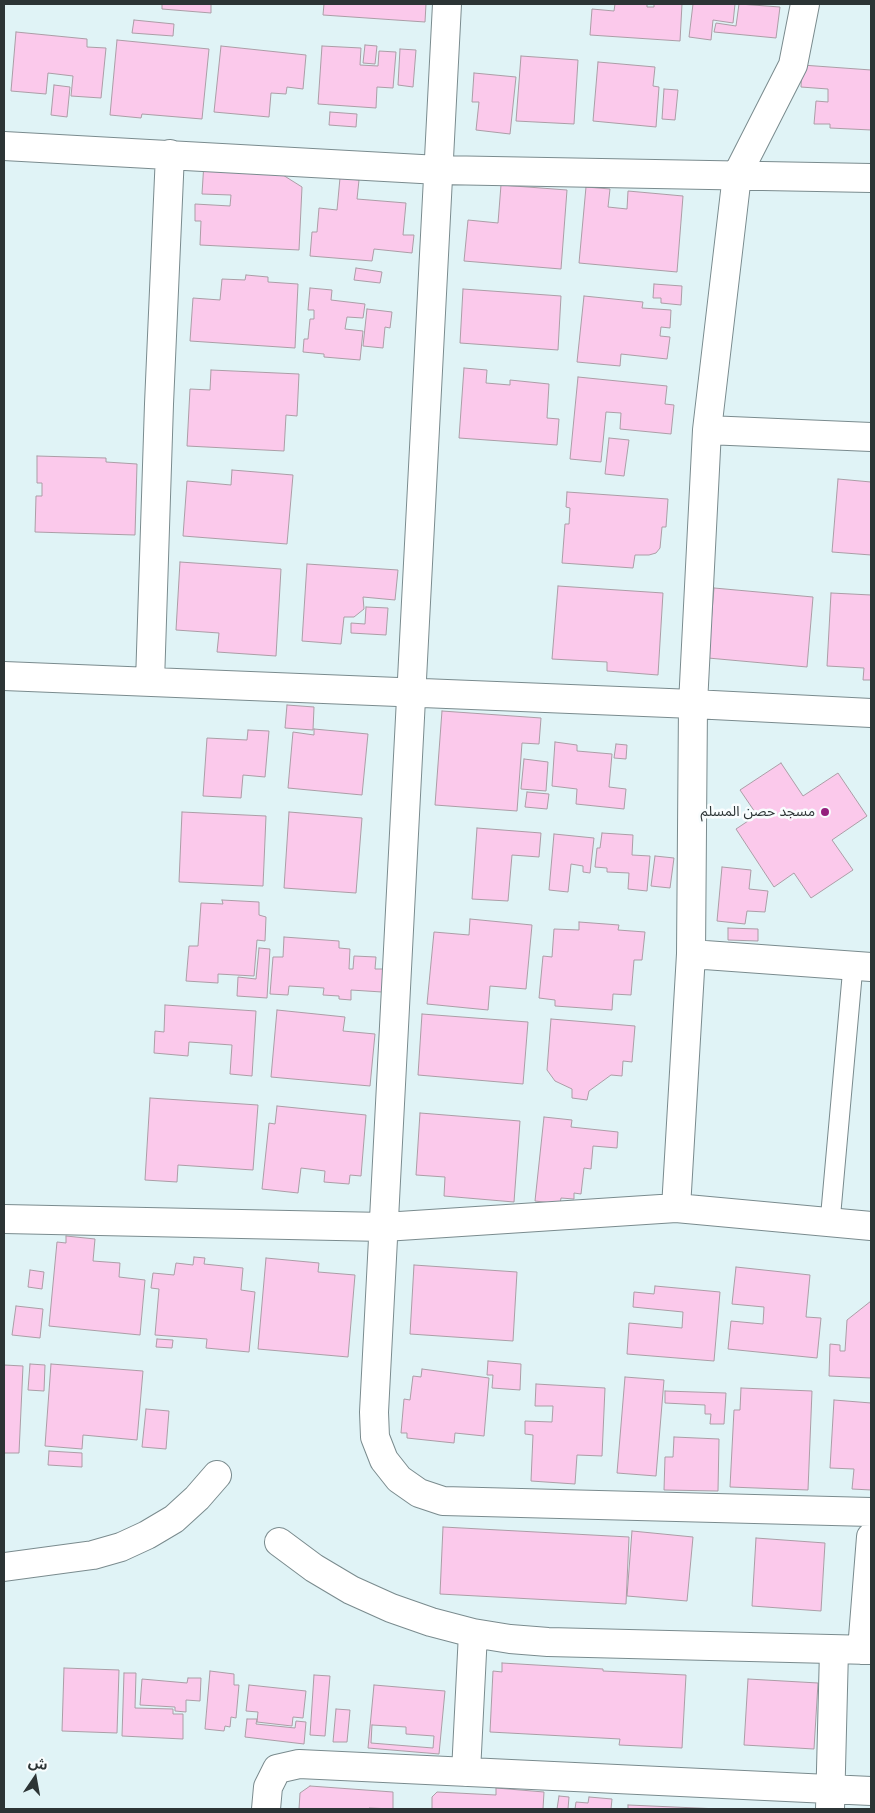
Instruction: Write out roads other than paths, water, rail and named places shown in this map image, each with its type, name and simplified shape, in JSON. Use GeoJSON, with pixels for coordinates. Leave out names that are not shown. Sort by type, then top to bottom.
{"type":"FeatureCollection","features":[{"type":"Feature","properties":{"kind":"street"},"geometry":{"type":"LineString","coordinates":[[447,4],[374,1412],[375,1437],[384,1460],[399,1479],[420,1493],[443,1501],[871,1512]]}},
{"type":"Feature","properties":{"kind":"street"},"geometry":{"type":"LineString","coordinates":[[676,1208],[691,954],[693,704],[707,430],[737,175],[793,65],[805,4]]}},
{"type":"Feature","properties":{"kind":"street"},"geometry":{"type":"LineString","coordinates":[[4,146],[439,170],[871,178]]}},
{"type":"Feature","properties":{"kind":"street"},"geometry":{"type":"LineString","coordinates":[[150,682],[159,404],[170,154]]}},
{"type":"Feature","properties":{"kind":"street"},"geometry":{"type":"LineString","coordinates":[[707,430],[871,437]]}},
{"type":"Feature","properties":{"kind":"street"},"geometry":{"type":"LineString","coordinates":[[4,676],[871,713]]}},
{"type":"Feature","properties":{"kind":"street"},"geometry":{"type":"LineString","coordinates":[[691,954],[862,967]]}},
{"type":"Feature","properties":{"kind":"street"},"geometry":{"type":"LineString","coordinates":[[4,1219],[384,1227],[676,1208],[871,1226]]}},
{"type":"Feature","properties":{"kind":"street"},"geometry":{"type":"LineString","coordinates":[[4,1567],[93,1555],[130,1543],[174,1518],[197,1498],[217,1475]]}},
{"type":"Feature","properties":{"kind":"street"},"geometry":{"type":"LineString","coordinates":[[280,1542],[314,1568],[352,1590],[407,1614],[473,1633],[510,1639],[548,1642],[866,1650],[871,1537]]}},
{"type":"Feature","properties":{"kind":"street"},"geometry":{"type":"LineString","coordinates":[[466,1772],[473,1633]]}},
{"type":"Feature","properties":{"kind":"street"},"geometry":{"type":"LineString","coordinates":[[830,1799],[834,1650]]}},
{"type":"Feature","properties":{"kind":"street"},"geometry":{"type":"LineString","coordinates":[[266,1809],[268,1787],[277,1769],[299,1764],[466,1772],[830,1799],[871,1791]]}},
{"type":"Feature","properties":{"kind":"lane"},"geometry":{"type":"LineString","coordinates":[[830,1222],[862,967]]}},
{"type":"Feature","properties":{"kind":"place","name":"مسجد حصن المسلم"},"geometry":{"type":"Point","coordinates":[825,812]}}]}
